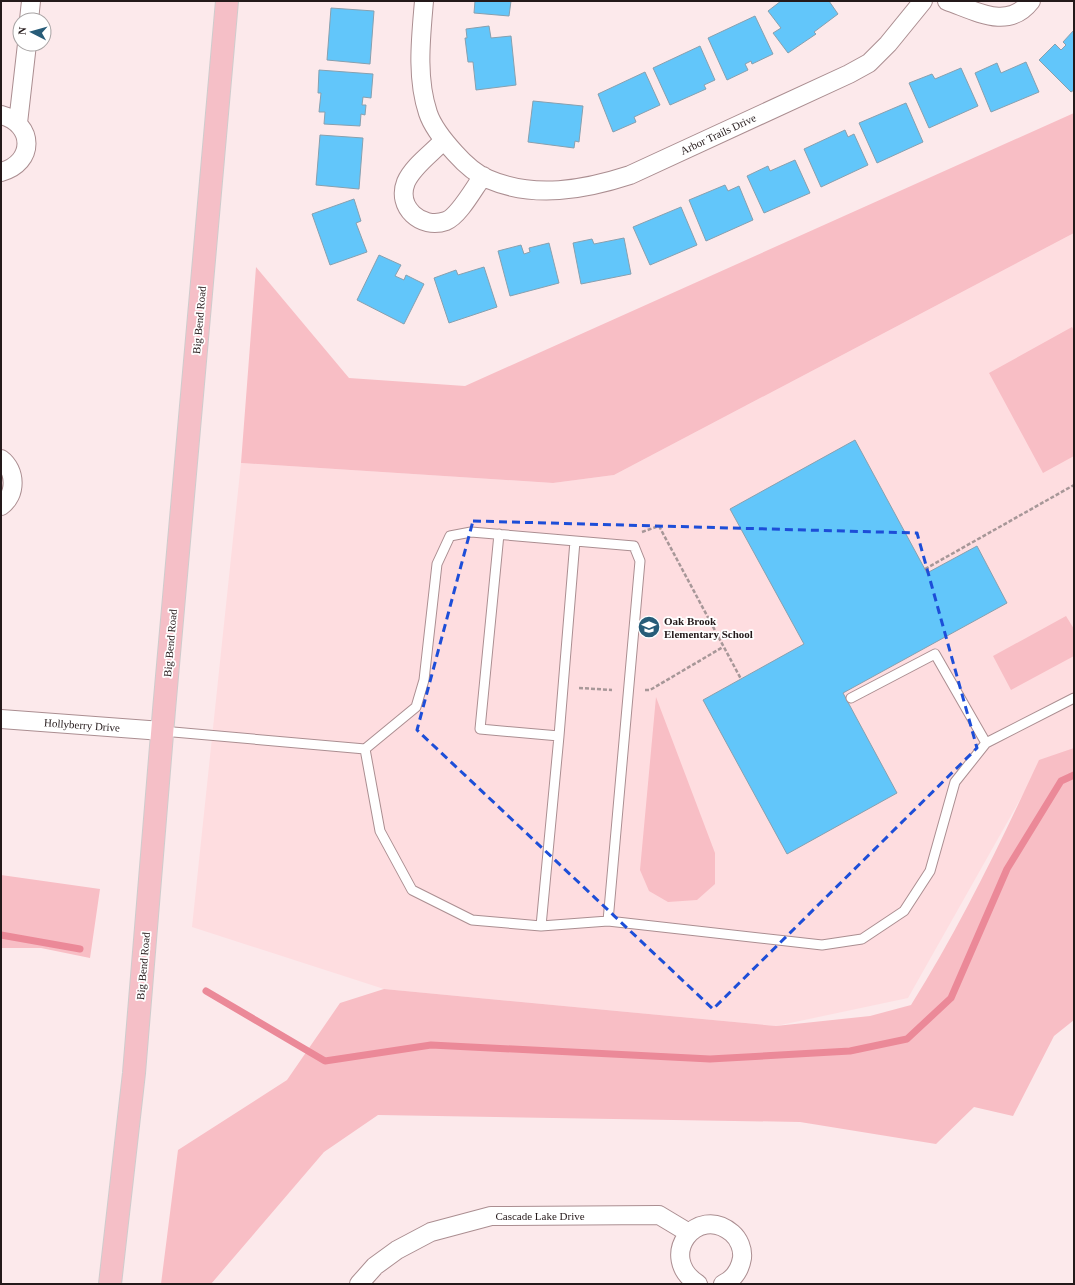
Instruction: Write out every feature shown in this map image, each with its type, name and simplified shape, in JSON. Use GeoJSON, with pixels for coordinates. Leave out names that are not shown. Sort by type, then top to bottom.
{"type":"FeatureCollection","features":[{"type":"Feature","properties":{"kind":"main road","name":"Big Bend Road"},"geometry":{"type":"LineString","coordinates":[[110,1284],[139,1015],[162,731],[227,1]]}},
{"type":"Feature","properties":{"kind":"street"},"geometry":{"type":"LineString","coordinates":[[30,12],[31,1]]}},
{"type":"Feature","properties":{"kind":"street","name":"Arbor Trails Drive"},"geometry":{"type":"LineString","coordinates":[[424,1],[420,48],[423,89],[428,114],[443,140],[462,160],[487,179],[516,187],[542,191],[573,190],[603,184],[630,175],[869,63],[888,44],[923,1]]}},
{"type":"Feature","properties":{"kind":"street"},"geometry":{"type":"LineString","coordinates":[[947,1],[988,15],[1005,18],[1024,10],[1031,1]]}},
{"type":"Feature","properties":{"kind":"street"},"geometry":{"type":"LineString","coordinates":[[18,123],[26,52]]}},
{"type":"Feature","properties":{"kind":"street"},"geometry":{"type":"LineString","coordinates":[[1,115],[18,123],[24,130],[26,139],[24,158],[18,165],[10,170],[1,172]]}},
{"type":"Feature","properties":{"kind":"street"},"geometry":{"type":"LineString","coordinates":[[443,140],[412,173],[406,182],[404,192],[405,202],[412,215],[421,221],[431,223],[446,221],[454,215],[483,176]]}},
{"type":"Feature","properties":{"kind":"street"},"geometry":{"type":"LineString","coordinates":[[1,459],[10,471],[13,486],[10,496],[1,506]]}},
{"type":"Feature","properties":{"kind":"street","name":"Hollyberry Drive"},"geometry":{"type":"LineString","coordinates":[[1,719],[162,731]]}},
{"type":"Feature","properties":{"kind":"street","name":"Cascade Lake Drive"},"geometry":{"type":"LineString","coordinates":[[359,1284],[375,1266],[397,1250],[431,1232],[491,1216],[659,1215],[689,1233]]}},
{"type":"Feature","properties":{"kind":"street"},"geometry":{"type":"LineString","coordinates":[[698,1284],[684,1271],[680,1262],[680,1252],[682,1242],[689,1233],[697,1227],[707,1224],[717,1224],[727,1228],[735,1235],[740,1244],[742,1254],[741,1265],[736,1274],[723,1284]]}},
{"type":"Feature","properties":{"kind":"lane"},"geometry":{"type":"LineString","coordinates":[[162,731],[365,749],[416,707],[424,680],[437,564],[450,536],[471,532],[634,546],[640,561],[608,921]]}},
{"type":"Feature","properties":{"kind":"lane"},"geometry":{"type":"LineString","coordinates":[[499,534],[480,729],[559,736]]}},
{"type":"Feature","properties":{"kind":"lane"},"geometry":{"type":"LineString","coordinates":[[541,926],[559,736],[575,541]]}},
{"type":"Feature","properties":{"kind":"lane"},"geometry":{"type":"LineString","coordinates":[[851,698],[935,654],[986,743]]}},
{"type":"Feature","properties":{"kind":"lane"},"geometry":{"type":"LineString","coordinates":[[365,749],[380,831],[412,890],[472,920],[541,926],[608,921],[822,945],[862,939],[904,911],[930,871],[955,782],[986,743],[1074,698]]}},
{"type":"Feature","properties":{"kind":"path"},"geometry":{"type":"LineString","coordinates":[[925,569],[1074,485]]}},
{"type":"Feature","properties":{"kind":"path"},"geometry":{"type":"LineString","coordinates":[[634,546],[642,531],[659,526],[741,679]]}},
{"type":"Feature","properties":{"kind":"highlighted area"},"geometry":{"type":"Polygon","coordinates":[[[473,521],[917,533],[977,748],[713,1009],[417,730],[473,521]]]}},
{"type":"Feature","properties":{"kind":"shaded area"},"geometry":{"type":"Polygon","coordinates":[[[1074,113],[1074,233],[614,475],[553,483],[241,463],[256,267],[349,378],[465,386],[1074,113]]]}},
{"type":"Feature","properties":{"kind":"shaded area","name":"Oak Brook Elementary School"},"geometry":{"type":"Polygon","coordinates":[[[1074,233],[1074,772],[1026,789],[908,998],[776,1026],[384,989],[192,927],[241,463],[553,483],[614,475],[1074,233]]]}},
{"type":"Feature","properties":{"kind":"shaded area"},"geometry":{"type":"Polygon","coordinates":[[[1072,327],[1074,331],[1074,456],[1043,473],[989,373],[1072,327]]]}},
{"type":"Feature","properties":{"kind":"shaded area"},"geometry":{"type":"Polygon","coordinates":[[[1066,616],[1074,629],[1074,656],[1011,690],[993,656],[1066,616]]]}},
{"type":"Feature","properties":{"kind":"shaded area"},"geometry":{"type":"Polygon","coordinates":[[[656,697],[715,853],[715,884],[697,900],[668,902],[649,891],[640,870],[656,697]]]}},
{"type":"Feature","properties":{"kind":"shaded area"},"geometry":{"type":"Polygon","coordinates":[[[1074,748],[1074,1020],[1054,1036],[1013,1116],[974,1107],[936,1144],[800,1122],[378,1115],[324,1152],[211,1284],[161,1284],[178,1150],[287,1080],[340,1003],[384,989],[776,1026],[870,1016],[911,1005],[946,946],[979,885],[1039,760],[1074,748]]]}},
{"type":"Feature","properties":{"kind":"shaded area"},"geometry":{"type":"Polygon","coordinates":[[[1,875],[100,889],[90,958],[41,948],[1,948],[1,875]]]}},
{"type":"Feature","properties":{"kind":"building"},"geometry":{"type":"Polygon","coordinates":[[[475,1],[511,1],[509,16],[474,13],[475,1]]]}},
{"type":"Feature","properties":{"kind":"building"},"geometry":{"type":"Polygon","coordinates":[[[781,1],[829,1],[838,14],[814,32],[816,34],[788,53],[773,33],[781,28],[768,11],[781,1]]]}},
{"type":"Feature","properties":{"kind":"building"},"geometry":{"type":"Polygon","coordinates":[[[331,8],[374,11],[370,64],[327,60],[331,8]]]}},
{"type":"Feature","properties":{"kind":"building"},"geometry":{"type":"Polygon","coordinates":[[[755,16],[773,54],[752,64],[751,61],[745,64],[748,70],[727,80],[708,38],[755,16]]]}},
{"type":"Feature","properties":{"kind":"building"},"geometry":{"type":"Polygon","coordinates":[[[489,26],[491,38],[511,36],[516,85],[476,90],[473,62],[468,62],[465,38],[467,38],[466,29],[489,26]]]}},
{"type":"Feature","properties":{"kind":"building"},"geometry":{"type":"Polygon","coordinates":[[[1074,30],[1074,90],[1071,92],[1039,60],[1055,44],[1061,50],[1066,45],[1063,42],[1074,30]]]}},
{"type":"Feature","properties":{"kind":"building"},"geometry":{"type":"Polygon","coordinates":[[[700,46],[715,80],[704,85],[706,89],[670,105],[653,68],[700,46]]]}},
{"type":"Feature","properties":{"kind":"building"},"geometry":{"type":"Polygon","coordinates":[[[1026,62],[1039,92],[991,112],[975,73],[997,63],[1001,73],[1026,62]]]}},
{"type":"Feature","properties":{"kind":"building"},"geometry":{"type":"Polygon","coordinates":[[[961,68],[978,106],[929,128],[909,83],[932,74],[935,79],[961,68]]]}},
{"type":"Feature","properties":{"kind":"building"},"geometry":{"type":"Polygon","coordinates":[[[319,70],[373,74],[371,98],[363,97],[362,105],[366,105],[365,115],[361,114],[360,126],[324,124],[325,112],[319,112],[321,93],[318,93],[319,70]]]}},
{"type":"Feature","properties":{"kind":"building"},"geometry":{"type":"Polygon","coordinates":[[[645,72],[660,105],[634,117],[636,122],[613,132],[598,94],[645,72]]]}},
{"type":"Feature","properties":{"kind":"building"},"geometry":{"type":"Polygon","coordinates":[[[533,101],[583,106],[579,142],[575,141],[574,148],[528,142],[533,101]]]}},
{"type":"Feature","properties":{"kind":"building"},"geometry":{"type":"Polygon","coordinates":[[[906,103],[923,142],[877,163],[859,123],[906,103]]]}},
{"type":"Feature","properties":{"kind":"building"},"geometry":{"type":"Polygon","coordinates":[[[845,130],[848,137],[854,134],[868,165],[821,187],[804,149],[845,130]]]}},
{"type":"Feature","properties":{"kind":"building"},"geometry":{"type":"Polygon","coordinates":[[[320,135],[363,138],[359,189],[316,185],[320,135]]]}},
{"type":"Feature","properties":{"kind":"building"},"geometry":{"type":"Polygon","coordinates":[[[795,160],[810,193],[764,213],[747,176],[768,166],[770,171],[795,160]]]}},
{"type":"Feature","properties":{"kind":"building"},"geometry":{"type":"Polygon","coordinates":[[[725,185],[728,191],[739,186],[753,220],[706,241],[689,200],[725,185]]]}},
{"type":"Feature","properties":{"kind":"building"},"geometry":{"type":"Polygon","coordinates":[[[354,199],[361,221],[356,223],[367,252],[330,265],[312,214],[354,199]]]}},
{"type":"Feature","properties":{"kind":"building"},"geometry":{"type":"Polygon","coordinates":[[[681,207],[697,245],[650,265],[633,227],[681,207]]]}},
{"type":"Feature","properties":{"kind":"building"},"geometry":{"type":"Polygon","coordinates":[[[624,238],[631,274],[581,284],[573,243],[592,239],[594,244],[624,238]]]}},
{"type":"Feature","properties":{"kind":"building"},"geometry":{"type":"Polygon","coordinates":[[[549,243],[559,283],[510,296],[498,251],[521,245],[524,254],[530,252],[529,248],[549,243]]]}},
{"type":"Feature","properties":{"kind":"building"},"geometry":{"type":"Polygon","coordinates":[[[379,255],[401,265],[395,276],[404,280],[406,275],[424,284],[404,324],[357,300],[379,255]]]}},
{"type":"Feature","properties":{"kind":"building"},"geometry":{"type":"Polygon","coordinates":[[[484,267],[497,307],[449,323],[434,278],[456,270],[458,275],[484,267]]]}},
{"type":"Feature","properties":{"kind":"building"},"geometry":{"type":"Polygon","coordinates":[[[855,440],[927,573],[977,546],[1007,603],[843,693],[897,793],[787,854],[703,700],[804,644],[730,509],[855,440]]]}},
{"type":"Feature","properties":{"kind":"waterway"},"geometry":{"type":"LineString","coordinates":[[206,991],[325,1061],[431,1045],[710,1059],[850,1051],[907,1039],[951,998],[1007,869],[1061,781],[1074,775]]}},
{"type":"Feature","properties":{"kind":"waterway"},"geometry":{"type":"LineString","coordinates":[[1,935],[80,949]]}},
{"type":"Feature","properties":{"kind":"place","name":"Oak Brook Elementary School"},"geometry":{"type":"Point","coordinates":[649,627]}}]}
